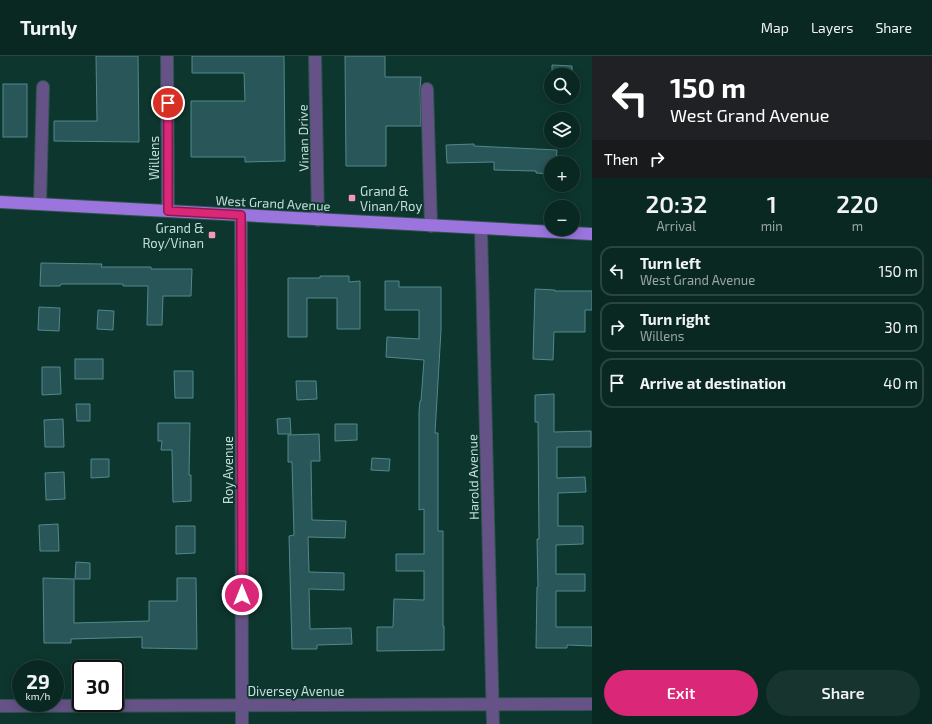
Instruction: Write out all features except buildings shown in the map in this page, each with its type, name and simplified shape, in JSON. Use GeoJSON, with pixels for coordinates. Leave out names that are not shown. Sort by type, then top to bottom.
{"type":"FeatureCollection","features":[{"type":"Feature","properties":{"kind":"main road","name":"West Grand Avenue"},"geometry":{"type":"LineString","coordinates":[[0,202],[592,234]]}},
{"type":"Feature","properties":{"kind":"street","name":"Willens"},"geometry":{"type":"LineString","coordinates":[[167,56],[168,211]]}},
{"type":"Feature","properties":{"kind":"street","name":"Vinan Drive"},"geometry":{"type":"LineString","coordinates":[[315,56],[318,220]]}},
{"type":"Feature","properties":{"kind":"street"},"geometry":{"type":"LineString","coordinates":[[40,204],[42,87]]}},
{"type":"Feature","properties":{"kind":"street"},"geometry":{"type":"LineString","coordinates":[[427,89],[431,226]]}},
{"type":"Feature","properties":{"kind":"street","name":"Roy Avenue"},"geometry":{"type":"LineString","coordinates":[[241,215],[242,724]]}},
{"type":"Feature","properties":{"kind":"street","name":"Harold Avenue"},"geometry":{"type":"LineString","coordinates":[[481,229],[493,724]]}},
{"type":"Feature","properties":{"kind":"street","name":"Diversey Avenue"},"geometry":{"type":"LineString","coordinates":[[0,706],[592,704]]}},
{"type":"Feature","properties":{"kind":"place","name":"Grand & Vinan/Roy"},"geometry":{"type":"Point","coordinates":[352,198]}},
{"type":"Feature","properties":{"kind":"place","name":"Grand & Roy/Vinan"},"geometry":{"type":"Point","coordinates":[212,235]}},
{"type":"Feature","properties":{"kind":"route"},"geometry":{"type":"LineString","coordinates":[[168,103],[168,211],[241,215],[242,595]]}}]}
